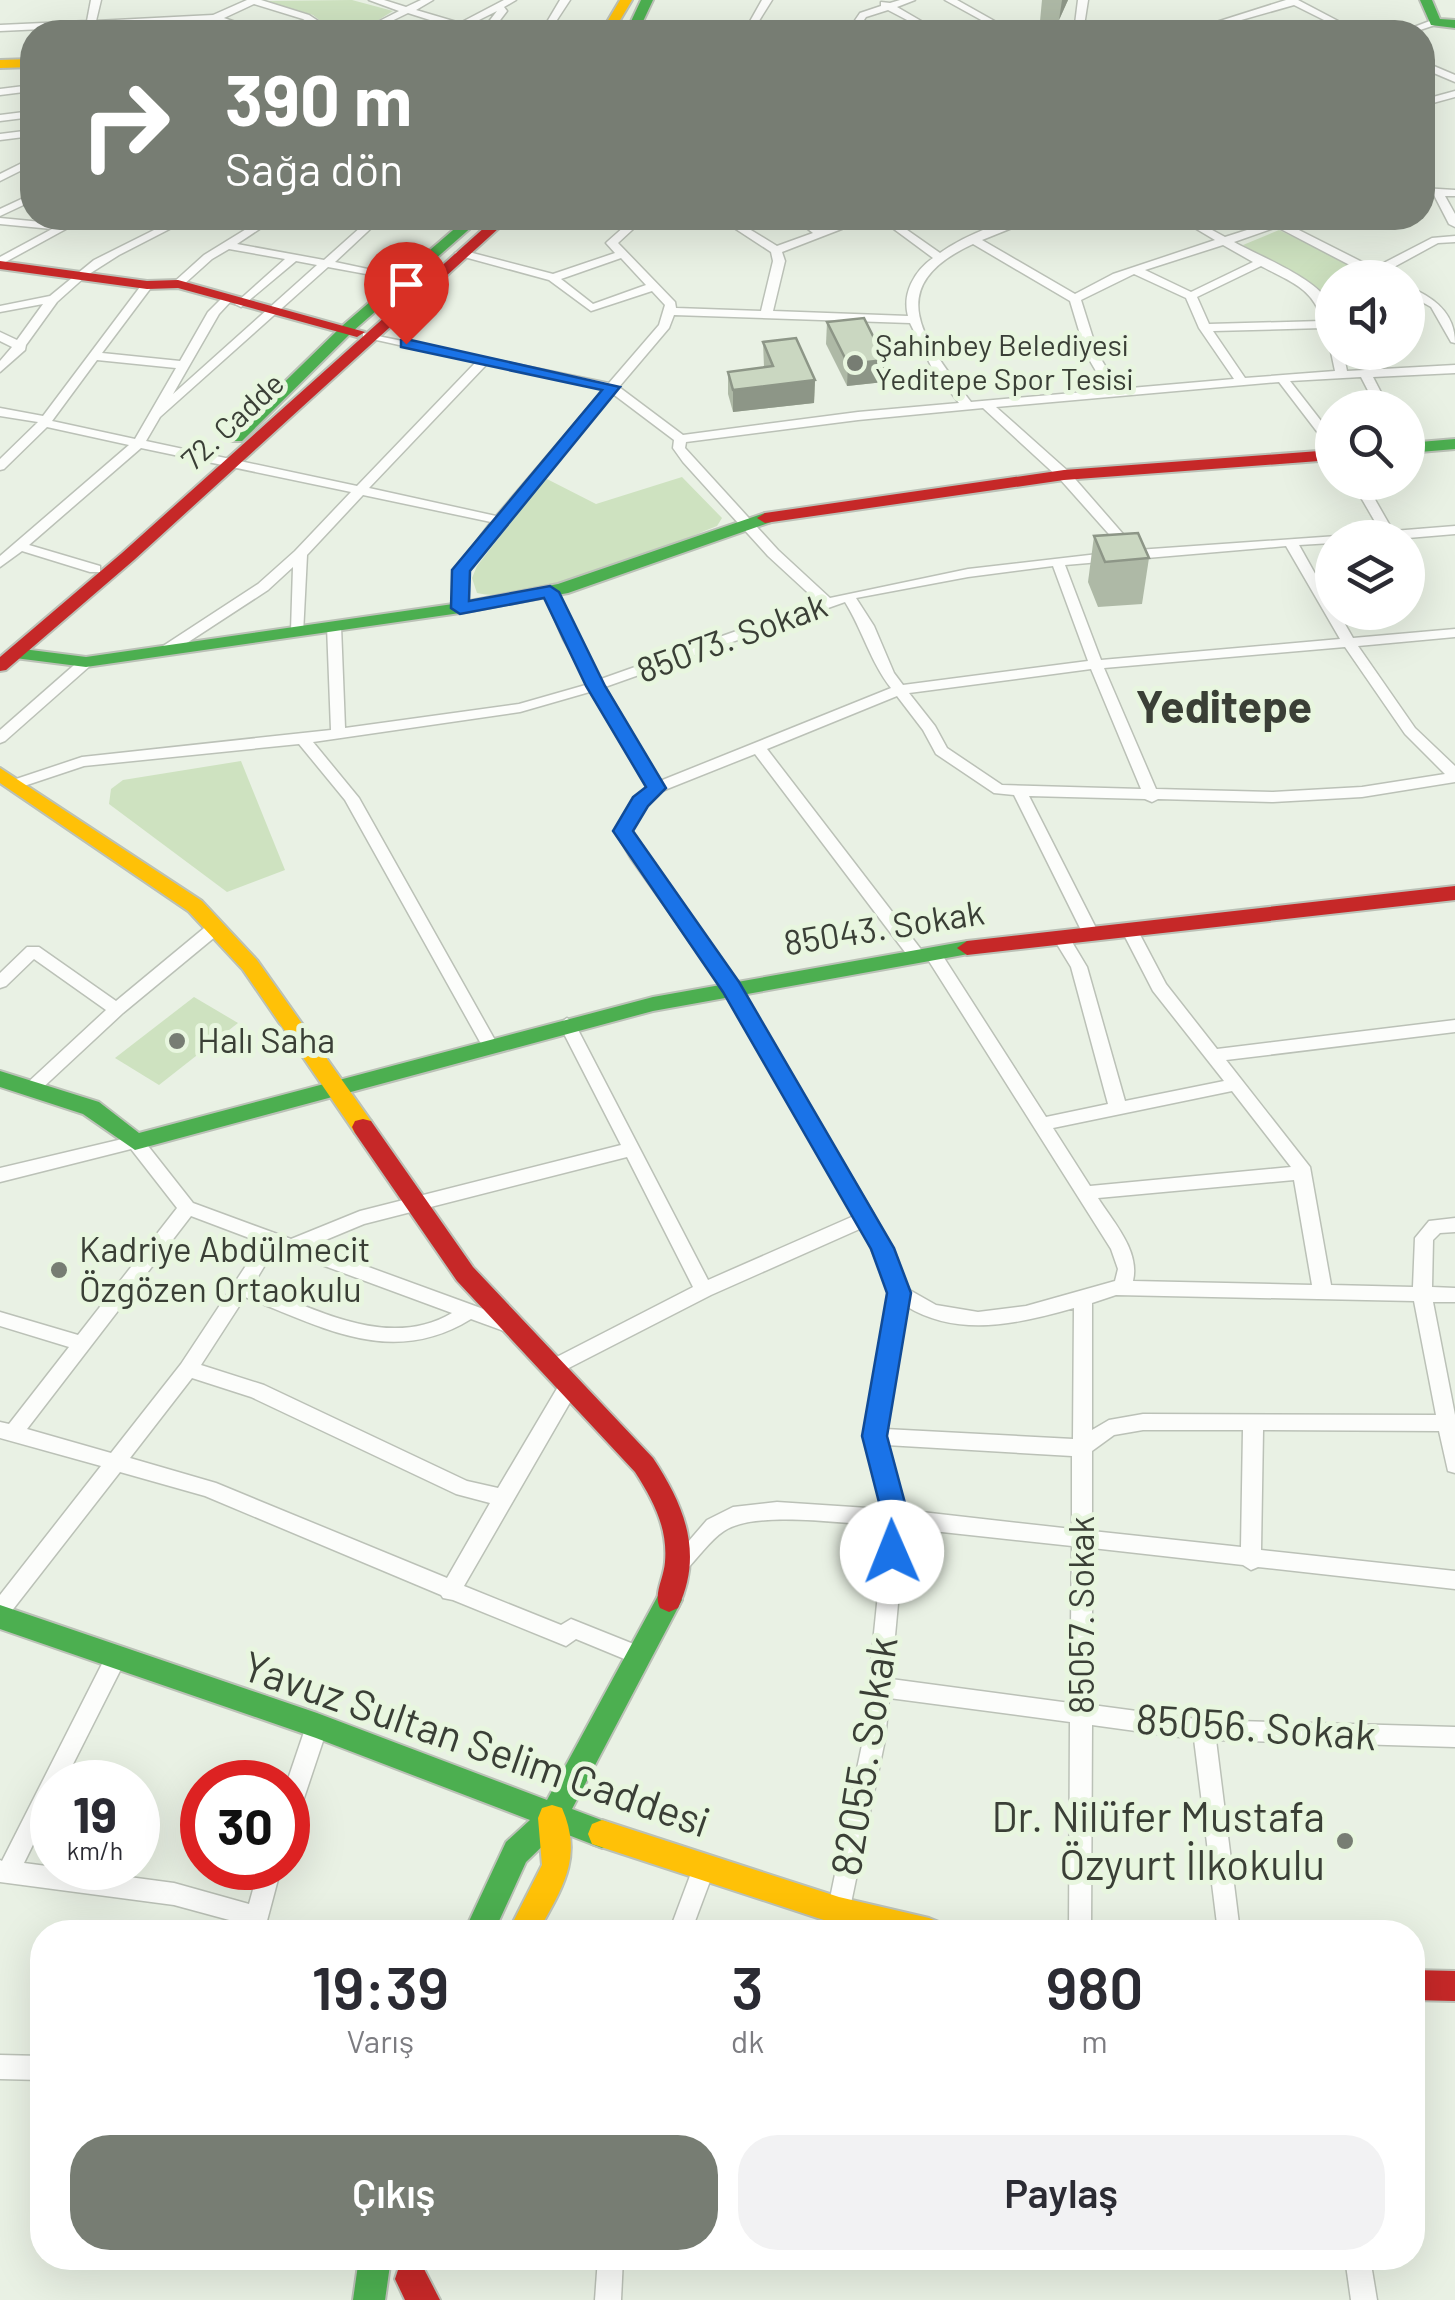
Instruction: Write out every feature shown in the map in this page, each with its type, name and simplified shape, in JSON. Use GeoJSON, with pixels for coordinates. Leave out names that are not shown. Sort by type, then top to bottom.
{"type":"FeatureCollection","features":[{"type":"Feature","properties":{"kind":"street"},"geometry":{"type":"LineString","coordinates":[[215,18],[254,0],[312,20]]}},
{"type":"Feature","properties":{"kind":"street"},"geometry":{"type":"LineString","coordinates":[[374,0],[410,9],[433,20]]}},
{"type":"Feature","properties":{"kind":"street"},"geometry":{"type":"LineString","coordinates":[[387,20],[428,0]]}},
{"type":"Feature","properties":{"kind":"street"},"geometry":{"type":"LineString","coordinates":[[472,20],[511,0]]}},
{"type":"Feature","properties":{"kind":"street"},"geometry":{"type":"LineString","coordinates":[[611,0],[626,1]]}},
{"type":"Feature","properties":{"kind":"street"},"geometry":{"type":"LineString","coordinates":[[876,0],[914,20]]}},
{"type":"Feature","properties":{"kind":"street"},"geometry":{"type":"LineString","coordinates":[[860,20],[863,15],[910,0]]}},
{"type":"Feature","properties":{"kind":"street"},"geometry":{"type":"LineString","coordinates":[[950,0],[987,20]]}},
{"type":"Feature","properties":{"kind":"street"},"geometry":{"type":"LineString","coordinates":[[1230,20],[1293,1],[1330,20]]}},
{"type":"Feature","properties":{"kind":"street"},"geometry":{"type":"LineString","coordinates":[[1438,10],[1455,4]]}},
{"type":"Feature","properties":{"kind":"street"},"geometry":{"type":"LineString","coordinates":[[495,20],[502,11],[498,6]]}},
{"type":"Feature","properties":{"kind":"street"},"geometry":{"type":"LineString","coordinates":[[174,20],[221,20]]}},
{"type":"Feature","properties":{"kind":"street"},"geometry":{"type":"LineString","coordinates":[[1435,193],[1455,193]]}},
{"type":"Feature","properties":{"kind":"street"},"geometry":{"type":"LineString","coordinates":[[1438,193],[1455,224]]}},
{"type":"Feature","properties":{"kind":"street"},"geometry":{"type":"LineString","coordinates":[[0,200],[12,206]]}},
{"type":"Feature","properties":{"kind":"street"},"geometry":{"type":"LineString","coordinates":[[0,213],[20,202]]}},
{"type":"Feature","properties":{"kind":"street"},"geometry":{"type":"LineString","coordinates":[[0,264],[58,230]]}},
{"type":"Feature","properties":{"kind":"street"},"geometry":{"type":"LineString","coordinates":[[0,368],[22,347],[53,299],[83,274],[163,230]]}},
{"type":"Feature","properties":{"kind":"street"},"geometry":{"type":"LineString","coordinates":[[178,284],[251,230]]}},
{"type":"Feature","properties":{"kind":"street"},"geometry":{"type":"LineString","coordinates":[[149,420],[278,311],[364,230]]}},
{"type":"Feature","properties":{"kind":"street"},"geometry":{"type":"LineString","coordinates":[[5,655],[95,569],[224,462],[357,332],[404,278],[460,230]]}},
{"type":"Feature","properties":{"kind":"street"},"geometry":{"type":"LineString","coordinates":[[357,332],[489,230]]}},
{"type":"Feature","properties":{"kind":"street"},"geometry":{"type":"LineString","coordinates":[[460,608],[461,570],[666,326],[671,304],[612,243],[627,230]]}},
{"type":"Feature","properties":{"kind":"street"},"geometry":{"type":"LineString","coordinates":[[745,230],[776,250],[779,261],[766,316]]}},
{"type":"Feature","properties":{"kind":"street"},"geometry":{"type":"LineString","coordinates":[[776,250],[827,230]]}},
{"type":"Feature","properties":{"kind":"street"},"geometry":{"type":"LineString","coordinates":[[901,230],[937,256]]}},
{"type":"Feature","properties":{"kind":"street"},"geometry":{"type":"LineString","coordinates":[[968,407],[923,349],[913,320],[913,289],[937,256],[1000,230]]}},
{"type":"Feature","properties":{"kind":"street"},"geometry":{"type":"LineString","coordinates":[[1204,230],[1315,291]]}},
{"type":"Feature","properties":{"kind":"street"},"geometry":{"type":"LineString","coordinates":[[1075,298],[1135,270],[1246,230]]}},
{"type":"Feature","properties":{"kind":"street"},"geometry":{"type":"LineString","coordinates":[[1289,230],[1344,260]]}},
{"type":"Feature","properties":{"kind":"street"},"geometry":{"type":"LineString","coordinates":[[1402,260],[1436,240],[1455,238]]}},
{"type":"Feature","properties":{"kind":"street"},"geometry":{"type":"LineString","coordinates":[[973,240],[1075,298],[1092,354],[1116,394]]}},
{"type":"Feature","properties":{"kind":"street"},"geometry":{"type":"LineString","coordinates":[[226,245],[404,278]]}},
{"type":"Feature","properties":{"kind":"street"},"geometry":{"type":"LineString","coordinates":[[461,253],[553,278],[591,308],[654,286]]}},
{"type":"Feature","properties":{"kind":"street"},"geometry":{"type":"LineString","coordinates":[[553,278],[622,254]]}},
{"type":"Feature","properties":{"kind":"street"},"geometry":{"type":"LineString","coordinates":[[0,562],[139,443],[183,365],[234,302],[293,258]]}},
{"type":"Feature","properties":{"kind":"street"},"geometry":{"type":"LineString","coordinates":[[1192,296],[1262,261]]}},
{"type":"Feature","properties":{"kind":"street"},"geometry":{"type":"LineString","coordinates":[[0,264],[147,285],[178,284],[357,332],[612,387],[680,439],[1282,378],[1455,368]]}},
{"type":"Feature","properties":{"kind":"street"},"geometry":{"type":"LineString","coordinates":[[1135,270],[1192,296],[1205,328],[1242,382]]}},
{"type":"Feature","properties":{"kind":"street"},"geometry":{"type":"LineString","coordinates":[[0,466],[45,422],[147,285]]}},
{"type":"Feature","properties":{"kind":"street"},"geometry":{"type":"LineString","coordinates":[[0,309],[53,299]]}},
{"type":"Feature","properties":{"kind":"street"},"geometry":{"type":"LineString","coordinates":[[1425,299],[1435,305],[1455,339]]}},
{"type":"Feature","properties":{"kind":"street"},"geometry":{"type":"LineString","coordinates":[[1435,305],[1455,304]]}},
{"type":"Feature","properties":{"kind":"street"},"geometry":{"type":"LineString","coordinates":[[669,312],[913,320]]}},
{"type":"Feature","properties":{"kind":"street"},"geometry":{"type":"LineString","coordinates":[[1205,328],[1315,324]]}},
{"type":"Feature","properties":{"kind":"street"},"geometry":{"type":"LineString","coordinates":[[0,336],[22,347]]}},
{"type":"Feature","properties":{"kind":"street"},"geometry":{"type":"LineString","coordinates":[[96,356],[183,365]]}},
{"type":"Feature","properties":{"kind":"street"},"geometry":{"type":"LineString","coordinates":[[165,651],[262,588],[300,554],[484,360]]}},
{"type":"Feature","properties":{"kind":"street"},"geometry":{"type":"LineString","coordinates":[[1341,370],[1342,374]]}},
{"type":"Feature","properties":{"kind":"street"},"geometry":{"type":"LineString","coordinates":[[1365,373],[1374,390]]}},
{"type":"Feature","properties":{"kind":"street"},"geometry":{"type":"LineString","coordinates":[[1282,378],[1315,421]]}},
{"type":"Feature","properties":{"kind":"street"},"geometry":{"type":"LineString","coordinates":[[987,406],[1064,475],[1133,553]]}},
{"type":"Feature","properties":{"kind":"street"},"geometry":{"type":"LineString","coordinates":[[0,412],[500,520]]}},
{"type":"Feature","properties":{"kind":"street"},"geometry":{"type":"LineString","coordinates":[[680,439],[679,448],[688,459],[751,523],[776,556],[828,603]]}},
{"type":"Feature","properties":{"kind":"street"},"geometry":{"type":"LineString","coordinates":[[1425,447],[1455,444]]}},
{"type":"Feature","properties":{"kind":"street"},"geometry":{"type":"LineString","coordinates":[[0,448],[16,451]]}},
{"type":"Feature","properties":{"kind":"street"},"geometry":{"type":"LineString","coordinates":[[5,655],[86,662],[460,608],[550,592],[634,567],[751,523],[1064,475],[1315,457]]}},
{"type":"Feature","properties":{"kind":"street","name":"72. Cadde"},"geometry":{"type":"LineString","coordinates":[[5,655],[112,574],[224,462]]}},
{"type":"Feature","properties":{"kind":"street"},"geometry":{"type":"LineString","coordinates":[[1425,532],[1455,530]]}},
{"type":"Feature","properties":{"kind":"street","name":"85073. Sokak"},"geometry":{"type":"LineString","coordinates":[[9,778],[82,762],[302,738],[520,708],[596,686],[848,596],[1133,553],[1315,540]]}},
{"type":"Feature","properties":{"kind":"street"},"geometry":{"type":"LineString","coordinates":[[1290,542],[1349,642],[1432,759],[1455,776]]}},
{"type":"Feature","properties":{"kind":"street"},"geometry":{"type":"LineString","coordinates":[[20,546],[95,569]]}},
{"type":"Feature","properties":{"kind":"street"},"geometry":{"type":"LineString","coordinates":[[298,631],[300,554]]}},
{"type":"Feature","properties":{"kind":"street"},"geometry":{"type":"LineString","coordinates":[[1058,564],[1099,664],[1104,689],[1152,797]]}},
{"type":"Feature","properties":{"kind":"street"},"geometry":{"type":"LineString","coordinates":[[550,592],[596,686],[657,788]]}},
{"type":"Feature","properties":{"kind":"street"},"geometry":{"type":"LineString","coordinates":[[848,596],[900,690],[941,751],[999,790],[1072,790],[1152,797],[1344,793],[1455,776]]}},
{"type":"Feature","properties":{"kind":"street"},"geometry":{"type":"LineString","coordinates":[[334,626],[338,733]]}},
{"type":"Feature","properties":{"kind":"street"},"geometry":{"type":"LineString","coordinates":[[896,1518],[874,1436],[899,1293],[867,1218],[731,988],[623,831],[640,802],[657,788],[900,690],[1099,664],[1455,633]]}},
{"type":"Feature","properties":{"kind":"street"},"geometry":{"type":"LineString","coordinates":[[0,738],[86,662]]}},
{"type":"Feature","properties":{"kind":"street"},"geometry":{"type":"LineString","coordinates":[[302,738],[351,798],[488,1042]]}},
{"type":"Feature","properties":{"kind":"street"},"geometry":{"type":"LineString","coordinates":[[758,746],[925,955],[1041,1124],[1120,1247],[1127,1269],[1122,1286],[1116,1288],[1040,1310],[968,1318],[933,1312],[899,1293]]}},
{"type":"Feature","properties":{"kind":"street"},"geometry":{"type":"LineString","coordinates":[[9,778],[195,906],[250,965],[465,1274],[644,1465],[664,1494],[680,1533],[679,1564],[671,1596],[552,1818],[516,1852],[485,1920]]}},
{"type":"Feature","properties":{"kind":"street"},"geometry":{"type":"LineString","coordinates":[[1020,792],[1090,932]]}},
{"type":"Feature","properties":{"kind":"street","name":"85043. Sokak"},"geometry":{"type":"LineString","coordinates":[[136,1142],[488,1042],[731,988],[925,955],[1174,920],[1455,894]]}},
{"type":"Feature","properties":{"kind":"street"},"geometry":{"type":"LineString","coordinates":[[31,1090],[117,1009],[215,928]]}},
{"type":"Feature","properties":{"kind":"street"},"geometry":{"type":"LineString","coordinates":[[1128,929],[1159,987],[1218,1056],[1304,1172],[1322,1289]]}},
{"type":"Feature","properties":{"kind":"street"},"geometry":{"type":"LineString","coordinates":[[1060,936],[1079,968],[1118,1108]]}},
{"type":"Feature","properties":{"kind":"street"},"geometry":{"type":"LineString","coordinates":[[0,982],[32,951],[117,1009]]}},
{"type":"Feature","properties":{"kind":"street"},"geometry":{"type":"LineString","coordinates":[[567,1024],[704,1290]]}},
{"type":"Feature","properties":{"kind":"street"},"geometry":{"type":"LineString","coordinates":[[1218,1056],[1455,1026]]}},
{"type":"Feature","properties":{"kind":"street"},"geometry":{"type":"LineString","coordinates":[[0,1079],[94,1110],[121,1124],[187,1208],[514,1328]]}},
{"type":"Feature","properties":{"kind":"street"},"geometry":{"type":"LineString","coordinates":[[1041,1124],[1238,1084]]}},
{"type":"Feature","properties":{"kind":"street"},"geometry":{"type":"LineString","coordinates":[[0,1175],[136,1142]]}},
{"type":"Feature","properties":{"kind":"street"},"geometry":{"type":"LineString","coordinates":[[0,1614],[188,1370],[258,1260],[288,1244],[415,1202],[632,1149]]}},
{"type":"Feature","properties":{"kind":"street"},"geometry":{"type":"LineString","coordinates":[[1085,1194],[1304,1172]]}},
{"type":"Feature","properties":{"kind":"street"},"geometry":{"type":"LineString","coordinates":[[187,1208],[6,1431],[209,1489],[450,1592],[566,1637],[571,1628],[639,1656]]}},
{"type":"Feature","properties":{"kind":"street"},"geometry":{"type":"LineString","coordinates":[[552,1368],[704,1290],[867,1218]]}},
{"type":"Feature","properties":{"kind":"street"},"geometry":{"type":"LineString","coordinates":[[1455,1225],[1434,1226],[1424,1238],[1422,1295],[1452,1423],[1455,1465]]}},
{"type":"Feature","properties":{"kind":"street"},"geometry":{"type":"LineString","coordinates":[[241,1288],[382,1338],[422,1337],[448,1328],[471,1310]]}},
{"type":"Feature","properties":{"kind":"street"},"geometry":{"type":"LineString","coordinates":[[1116,1288],[1322,1289],[1455,1295]]}},
{"type":"Feature","properties":{"kind":"street","name":"85057. Sokak"},"geometry":{"type":"LineString","coordinates":[[1080,1920],[1083,1298]]}},
{"type":"Feature","properties":{"kind":"street"},"geometry":{"type":"LineString","coordinates":[[0,1319],[80,1343]]}},
{"type":"Feature","properties":{"kind":"street"},"geometry":{"type":"LineString","coordinates":[[188,1370],[258,1392],[464,1488],[503,1498]]}},
{"type":"Feature","properties":{"kind":"street"},"geometry":{"type":"LineString","coordinates":[[450,1592],[569,1386]]}},
{"type":"Feature","properties":{"kind":"street"},"geometry":{"type":"LineString","coordinates":[[874,1436],[1082,1448],[1109,1428],[1144,1422],[1452,1423]]}},
{"type":"Feature","properties":{"kind":"street"},"geometry":{"type":"LineString","coordinates":[[1251,1560],[1253,1424]]}},
{"type":"Feature","properties":{"kind":"street"},"geometry":{"type":"LineString","coordinates":[[679,1564],[714,1526],[733,1516],[777,1510],[896,1518],[1082,1542],[1455,1580]]}},
{"type":"Feature","properties":{"kind":"street","name":"82055. Sokak"},"geometry":{"type":"LineString","coordinates":[[836,1920],[874,1740],[896,1518]]}},
{"type":"Feature","properties":{"kind":"street","name":"Yavuz Sultan Selim Caddesi"},"geometry":{"type":"LineString","coordinates":[[0,1614],[114,1659],[317,1726],[552,1818],[706,1864],[832,1920]]}},
{"type":"Feature","properties":{"kind":"street"},"geometry":{"type":"LineString","coordinates":[[64,1760],[114,1659]]}},
{"type":"Feature","properties":{"kind":"street","name":"85056. Sokak"},"geometry":{"type":"LineString","coordinates":[[879,1688],[1204,1730],[1455,1737]]}},
{"type":"Feature","properties":{"kind":"street"},"geometry":{"type":"LineString","coordinates":[[306,1760],[317,1726]]}},
{"type":"Feature","properties":{"kind":"street"},"geometry":{"type":"LineString","coordinates":[[1204,1730],[1228,1920]]}},
{"type":"Feature","properties":{"kind":"street"},"geometry":{"type":"LineString","coordinates":[[529,1920],[557,1867],[552,1818]]}},
{"type":"Feature","properties":{"kind":"street"},"geometry":{"type":"LineString","coordinates":[[30,1825],[5,1871],[174,1894],[242,1920]]}},
{"type":"Feature","properties":{"kind":"street"},"geometry":{"type":"LineString","coordinates":[[685,1920],[706,1864]]}},
{"type":"Feature","properties":{"kind":"street"},"geometry":{"type":"LineString","coordinates":[[256,1920],[264,1890]]}},
{"type":"Feature","properties":{"kind":"street"},"geometry":{"type":"LineString","coordinates":[[1425,1985],[1455,1986]]}},
{"type":"Feature","properties":{"kind":"street"},"geometry":{"type":"LineString","coordinates":[[0,2067],[30,2068]]}},
{"type":"Feature","properties":{"kind":"street"},"geometry":{"type":"LineString","coordinates":[[370,2300],[374,2270]]}},
{"type":"Feature","properties":{"kind":"street"},"geometry":{"type":"LineString","coordinates":[[608,2300],[610,2270]]}},
{"type":"Feature","properties":{"kind":"street"},"geometry":{"type":"LineString","coordinates":[[1360,2270],[1364,2300]]}},
{"type":"Feature","properties":{"kind":"street"},"geometry":{"type":"LineString","coordinates":[[412,2279],[424,2300]]}},
{"type":"Feature","properties":{"kind":"green space"},"geometry":{"type":"Polygon","coordinates":[[[352,0],[393,11],[378,20],[319,20],[267,1],[352,0]]]}},
{"type":"Feature","properties":{"kind":"green space"},"geometry":{"type":"Polygon","coordinates":[[[1279,230],[1341,260],[1315,260],[1315,289],[1243,245],[1279,230]]]}},
{"type":"Feature","properties":{"kind":"green space"},"geometry":{"type":"Polygon","coordinates":[[[682,477],[722,518],[717,526],[562,583],[500,595],[477,593],[472,578],[477,566],[545,478],[596,504],[682,477]]]}},
{"type":"Feature","properties":{"kind":"green space"},"geometry":{"type":"Polygon","coordinates":[[[241,761],[285,870],[227,892],[109,804],[111,789],[123,780],[241,761]]]}},
{"type":"Feature","properties":{"kind":"green space","name":"Halı Saha"},"geometry":{"type":"Polygon","coordinates":[[[194,997],[238,1023],[159,1085],[115,1058],[194,997]]]}},
{"type":"Feature","properties":{"kind":"building"},"geometry":{"type":"Polygon","coordinates":[[[864,318],[885,360],[848,364],[827,322],[864,318]]]}},
{"type":"Feature","properties":{"kind":"building"},"geometry":{"type":"Polygon","coordinates":[[[796,338],[815,380],[733,390],[728,372],[773,366],[763,342],[796,338]]]}},
{"type":"Feature","properties":{"kind":"building"},"geometry":{"type":"Polygon","coordinates":[[[1138,533],[1149,558],[1105,562],[1094,536],[1138,533]]]}},
{"type":"Feature","properties":{"kind":"traffic: fast"},"geometry":{"type":"LineString","coordinates":[[638,20],[647,0]]}},
{"type":"Feature","properties":{"kind":"traffic: fast"},"geometry":{"type":"LineString","coordinates":[[1426,0],[1434,20]]}},
{"type":"Feature","properties":{"kind":"traffic: fast"},"geometry":{"type":"LineString","coordinates":[[1435,22],[1455,24]]}},
{"type":"Feature","properties":{"kind":"traffic: fast"},"geometry":{"type":"LineString","coordinates":[[236,438],[347,329],[461,230]]}},
{"type":"Feature","properties":{"kind":"traffic: fast"},"geometry":{"type":"LineString","coordinates":[[1425,447],[1455,444]]}},
{"type":"Feature","properties":{"kind":"traffic: fast"},"geometry":{"type":"LineString","coordinates":[[15,653],[86,662],[460,608],[562,589],[765,518]]}},
{"type":"Feature","properties":{"kind":"traffic: fast"},"geometry":{"type":"LineString","coordinates":[[0,1079],[91,1108],[135,1142],[653,1004],[967,948]]}},
{"type":"Feature","properties":{"kind":"traffic: fast"},"geometry":{"type":"LineString","coordinates":[[485,1920],[516,1852],[552,1818],[669,1600]]}},
{"type":"Feature","properties":{"kind":"traffic: fast"},"geometry":{"type":"LineString","coordinates":[[0,1617],[317,1726],[602,1834]]}},
{"type":"Feature","properties":{"kind":"traffic: fast"},"geometry":{"type":"LineString","coordinates":[[369,2300],[373,2270]]}},
{"type":"Feature","properties":{"kind":"traffic: slow"},"geometry":{"type":"LineString","coordinates":[[614,20],[626,0]]}},
{"type":"Feature","properties":{"kind":"traffic: slow"},"geometry":{"type":"LineString","coordinates":[[0,64],[20,63]]}},
{"type":"Feature","properties":{"kind":"traffic: slow"},"geometry":{"type":"LineString","coordinates":[[0,774],[195,906],[250,965],[363,1127]]}},
{"type":"Feature","properties":{"kind":"traffic: slow"},"geometry":{"type":"LineString","coordinates":[[529,1920],[557,1867],[552,1818]]}},
{"type":"Feature","properties":{"kind":"traffic: slow"},"geometry":{"type":"LineString","coordinates":[[602,1834],[878,1920]]}},
{"type":"Feature","properties":{"kind":"traffic: jam"},"geometry":{"type":"LineString","coordinates":[[0,666],[128,557],[490,230]]}},
{"type":"Feature","properties":{"kind":"traffic: jam"},"geometry":{"type":"LineString","coordinates":[[0,265],[147,285],[178,284],[357,332]]}},
{"type":"Feature","properties":{"kind":"traffic: jam"},"geometry":{"type":"LineString","coordinates":[[765,518],[1064,475],[1315,456]]}},
{"type":"Feature","properties":{"kind":"traffic: jam"},"geometry":{"type":"LineString","coordinates":[[967,948],[1455,893]]}},
{"type":"Feature","properties":{"kind":"traffic: jam"},"geometry":{"type":"LineString","coordinates":[[363,1127],[465,1274],[655,1481],[671,1513],[678,1546],[669,1600]]}},
{"type":"Feature","properties":{"kind":"traffic: jam"},"geometry":{"type":"LineString","coordinates":[[1425,1985],[1455,1986]]}},
{"type":"Feature","properties":{"kind":"traffic: jam"},"geometry":{"type":"LineString","coordinates":[[411,2279],[424,2300]]}},
{"type":"Feature","properties":{"kind":"place","name":"Şahinbey Belediyesi Yeditepe Spor Tesisi"},"geometry":{"type":"Point","coordinates":[855,363]}},
{"type":"Feature","properties":{"kind":"place","name":"Halı Saha"},"geometry":{"type":"Point","coordinates":[177,1041]}},
{"type":"Feature","properties":{"kind":"place","name":"Kadriye Abdülmecit Özgözen Ortaokulu"},"geometry":{"type":"Point","coordinates":[59,1270]}},
{"type":"Feature","properties":{"kind":"place","name":"Dr. Nilüfer Mustafa Özyurt İlkokulu"},"geometry":{"type":"Point","coordinates":[1345,1841]}},
{"type":"Feature","properties":{"kind":"district","name":"Yeditepe"},"geometry":{"type":"Point","coordinates":[1224,707]}},
{"type":"Feature","properties":{"kind":"route"},"geometry":{"type":"LineString","coordinates":[[406,344],[612,387],[514,501],[461,570],[460,608],[550,592],[570,639],[657,788],[640,802],[623,831],[731,988],[882,1248],[899,1293],[874,1436],[896,1518],[892,1552]]}}]}
